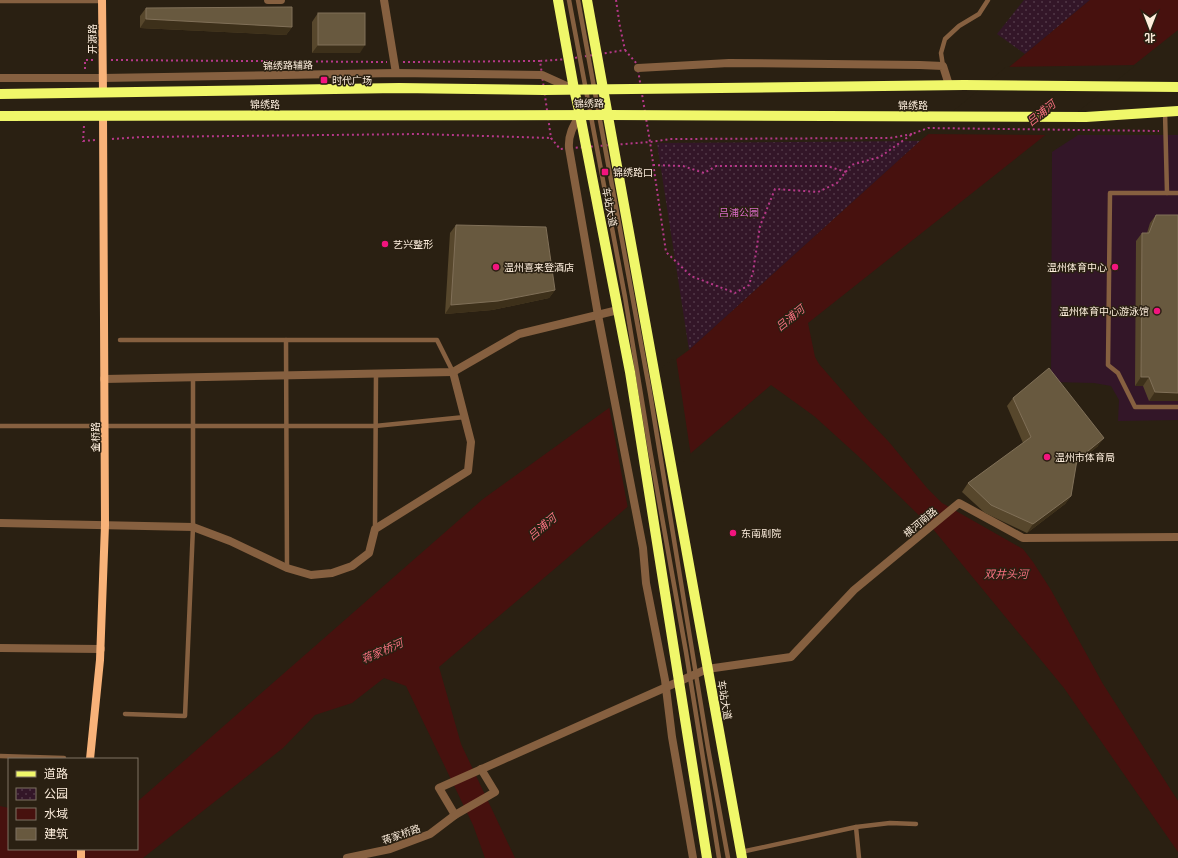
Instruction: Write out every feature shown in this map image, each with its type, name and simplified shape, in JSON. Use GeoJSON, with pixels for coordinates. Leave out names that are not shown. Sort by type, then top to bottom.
{"type":"FeatureCollection","features":[{"type":"Feature","properties":{"kind":"main road","name":"车站大道"},"geometry":{"type":"LineString","coordinates":[[558,0],[574,89],[630,372],[679,682]]}},
{"type":"Feature","properties":{"kind":"main road","name":"车站大道"},"geometry":{"type":"LineString","coordinates":[[587,0],[595,89],[609,115],[707,669],[742,855]]}},
{"type":"Feature","properties":{"kind":"main road","name":"锦绣路"},"geometry":{"type":"LineString","coordinates":[[0,94],[399,88],[544,90],[949,85],[1178,87]]}},
{"type":"Feature","properties":{"kind":"main road","name":"锦绣路"},"geometry":{"type":"LineString","coordinates":[[0,116],[609,115],[1086,117],[1178,111]]}},
{"type":"Feature","properties":{"kind":"main road"},"geometry":{"type":"LineString","coordinates":[[679,682],[707,858]]}},
{"type":"Feature","properties":{"kind":"street","name":"开源路"},"geometry":{"type":"LineString","coordinates":[[102,0],[102,92]]}},
{"type":"Feature","properties":{"kind":"street"},"geometry":{"type":"LineString","coordinates":[[268,0],[281,0]]}},
{"type":"Feature","properties":{"kind":"street"},"geometry":{"type":"LineString","coordinates":[[384,0],[396,73]]}},
{"type":"Feature","properties":{"kind":"street"},"geometry":{"type":"LineString","coordinates":[[638,68],[729,63],[943,66],[949,85]]}},
{"type":"Feature","properties":{"kind":"street","name":"锦绣路辅路"},"geometry":{"type":"LineString","coordinates":[[0,78],[102,78],[396,73],[542,75],[574,89]]}},
{"type":"Feature","properties":{"kind":"street","name":"金桥路"},"geometry":{"type":"LineString","coordinates":[[90,758],[101,649],[105,525],[103,115]]}},
{"type":"Feature","properties":{"kind":"street"},"geometry":{"type":"LineString","coordinates":[[580,115],[571,130],[568,143],[598,315],[642,548],[646,583],[666,688],[672,737],[693,858]]}},
{"type":"Feature","properties":{"kind":"street"},"geometry":{"type":"LineString","coordinates":[[104,379],[453,372],[519,334],[618,310]]}},
{"type":"Feature","properties":{"kind":"street"},"geometry":{"type":"LineString","coordinates":[[0,523],[193,527],[230,541],[287,568],[311,575],[332,573],[352,566],[369,553],[375,529],[468,470],[471,442],[453,372]]}},
{"type":"Feature","properties":{"kind":"street","name":"横河南路"},"geometry":{"type":"LineString","coordinates":[[456,816],[439,788],[707,669],[791,657],[854,590],[959,502],[1023,538],[1178,537]]}},
{"type":"Feature","properties":{"kind":"street"},"geometry":{"type":"LineString","coordinates":[[0,648],[101,649]]}},
{"type":"Feature","properties":{"kind":"street","name":"蒋家桥路"},"geometry":{"type":"LineString","coordinates":[[347,858],[390,849],[430,834],[495,792],[481,769]]}},
{"type":"Feature","properties":{"kind":"lane"},"geometry":{"type":"LineString","coordinates":[[0,1],[102,0]]}},
{"type":"Feature","properties":{"kind":"lane"},"geometry":{"type":"LineString","coordinates":[[569,0],[595,89],[595,115],[650,393],[719,858]]}},
{"type":"Feature","properties":{"kind":"lane"},"geometry":{"type":"LineString","coordinates":[[578,0],[595,89],[595,115],[650,450],[728,858]]}},
{"type":"Feature","properties":{"kind":"lane"},"geometry":{"type":"LineString","coordinates":[[943,66],[942,53],[945,39],[959,26],[978,14],[988,0]]}},
{"type":"Feature","properties":{"kind":"lane"},"geometry":{"type":"LineString","coordinates":[[1165,112],[1167,193]]}},
{"type":"Feature","properties":{"kind":"lane"},"geometry":{"type":"LineString","coordinates":[[1178,193],[1110,193],[1108,365],[1118,373],[1135,407],[1178,407]]}},
{"type":"Feature","properties":{"kind":"lane"},"geometry":{"type":"LineString","coordinates":[[120,340],[437,340],[453,372]]}},
{"type":"Feature","properties":{"kind":"lane"},"geometry":{"type":"LineString","coordinates":[[286,340],[287,568]]}},
{"type":"Feature","properties":{"kind":"lane"},"geometry":{"type":"LineString","coordinates":[[375,529],[376,374]]}},
{"type":"Feature","properties":{"kind":"lane"},"geometry":{"type":"LineString","coordinates":[[125,714],[185,716],[193,527],[193,377]]}},
{"type":"Feature","properties":{"kind":"lane"},"geometry":{"type":"LineString","coordinates":[[0,426],[375,426],[465,417]]}},
{"type":"Feature","properties":{"kind":"lane"},"geometry":{"type":"LineString","coordinates":[[0,756],[64,758]]}},
{"type":"Feature","properties":{"kind":"lane"},"geometry":{"type":"LineString","coordinates":[[742,855],[856,826],[890,823],[916,824]]}},
{"type":"Feature","properties":{"kind":"lane"},"geometry":{"type":"LineString","coordinates":[[856,826],[859,858]]}},
{"type":"Feature","properties":{"kind":"path"},"geometry":{"type":"LineString","coordinates":[[616,0],[625,50]]}},
{"type":"Feature","properties":{"kind":"path"},"geometry":{"type":"LineString","coordinates":[[912,134],[880,157],[851,164],[837,183],[818,192],[775,189],[760,226],[753,272],[749,286],[735,293],[691,276],[666,252],[650,142],[670,139],[890,138],[912,134],[928,128],[1166,131]]}},
{"type":"Feature","properties":{"kind":"path"},"geometry":{"type":"LineString","coordinates":[[653,164],[683,166],[704,173],[716,166],[827,166],[846,172]]}},
{"type":"Feature","properties":{"kind":"green space"},"geometry":{"type":"Polygon","coordinates":[[[1024,0],[1090,0],[1025,54],[997,34],[1024,0]]]}},
{"type":"Feature","properties":{"kind":"green space","name":"温州体育中心"},"geometry":{"type":"Polygon","coordinates":[[[1078,135],[1178,135],[1178,420],[1118,421],[1119,400],[1111,386],[1094,383],[1051,382],[1052,152],[1078,135]]]}},
{"type":"Feature","properties":{"kind":"green space","name":"吕浦公园"},"geometry":{"type":"Polygon","coordinates":[[[920,141],[689,350],[657,143],[920,141]]]}},
{"type":"Feature","properties":{"kind":"water"},"geometry":{"type":"Polygon","coordinates":[[[1090,0],[1178,0],[1178,30],[808,323],[815,357],[819,364],[889,442],[927,488],[942,503],[1023,549],[1033,562],[1051,590],[1103,684],[1178,801],[1178,852],[1064,688],[933,529],[857,455],[814,416],[771,385],[439,667],[461,744],[515,858],[485,858],[473,825],[406,686],[384,678],[352,703],[315,715],[283,748],[143,858],[0,858],[0,806],[8,808],[8,850],[138,850],[138,801],[483,499],[689,350],[920,141],[1090,0]]]}},
{"type":"Feature","properties":{"kind":"pier"},"geometry":{"type":"Polygon","coordinates":[[[1136,65],[1049,135],[926,134],[1006,67],[1136,65]]]}},
{"type":"Feature","properties":{"kind":"pier"},"geometry":{"type":"Polygon","coordinates":[[[676,357],[691,456],[628,509],[609,406],[676,357]]]}},
{"type":"Feature","properties":{"kind":"building"},"geometry":{"type":"Polygon","coordinates":[[[292,7],[292,27],[146,19],[146,8],[292,7]]]}},
{"type":"Feature","properties":{"kind":"building"},"geometry":{"type":"Polygon","coordinates":[[[318,13],[365,13],[365,45],[318,45],[318,13]]]}},
{"type":"Feature","properties":{"kind":"building","name":"温州体育中心游泳馆"},"geometry":{"type":"Polygon","coordinates":[[[1156,215],[1178,215],[1178,393],[1155,392],[1149,377],[1141,377],[1142,233],[1149,233],[1156,215]]]}},
{"type":"Feature","properties":{"kind":"building","name":"温州喜来登酒店"},"geometry":{"type":"Polygon","coordinates":[[[456,225],[546,227],[555,290],[498,301],[451,305],[456,225]]]}},
{"type":"Feature","properties":{"kind":"building","name":"温州市体育局"},"geometry":{"type":"Polygon","coordinates":[[[1049,368],[1104,438],[1077,460],[1071,496],[1033,524],[991,505],[968,483],[1031,437],[1013,398],[1049,368]]]}},
{"type":"Feature","properties":{"kind":"place","name":"时代广场"},"geometry":{"type":"Point","coordinates":[324,80]}},
{"type":"Feature","properties":{"kind":"place","name":"锦绣路口"},"geometry":{"type":"Point","coordinates":[605,172]}},
{"type":"Feature","properties":{"kind":"place","name":"艺兴整形"},"geometry":{"type":"Point","coordinates":[385,244]}},
{"type":"Feature","properties":{"kind":"place","name":"温州喜来登酒店"},"geometry":{"type":"Point","coordinates":[496,267]}},
{"type":"Feature","properties":{"kind":"place","name":"温州体育中心"},"geometry":{"type":"Point","coordinates":[1115,267]}},
{"type":"Feature","properties":{"kind":"place","name":"温州体育中心游泳馆"},"geometry":{"type":"Point","coordinates":[1157,311]}},
{"type":"Feature","properties":{"kind":"place","name":"温州市体育局"},"geometry":{"type":"Point","coordinates":[1047,457]}},
{"type":"Feature","properties":{"kind":"place","name":"东南剧院"},"geometry":{"type":"Point","coordinates":[733,533]}},
{"type":"Feature","properties":{"kind":"water label","name":"吕浦河"},"geometry":{"type":"Point","coordinates":[1041,113]}},
{"type":"Feature","properties":{"kind":"water label","name":"吕浦河"},"geometry":{"type":"Point","coordinates":[790,318]}},
{"type":"Feature","properties":{"kind":"water label","name":"吕浦河"},"geometry":{"type":"Point","coordinates":[542,527]}},
{"type":"Feature","properties":{"kind":"water label","name":"双井头河"},"geometry":{"type":"Point","coordinates":[1006,574]}},
{"type":"Feature","properties":{"kind":"water label","name":"蒋家桥河"},"geometry":{"type":"Point","coordinates":[382,651]}}]}
